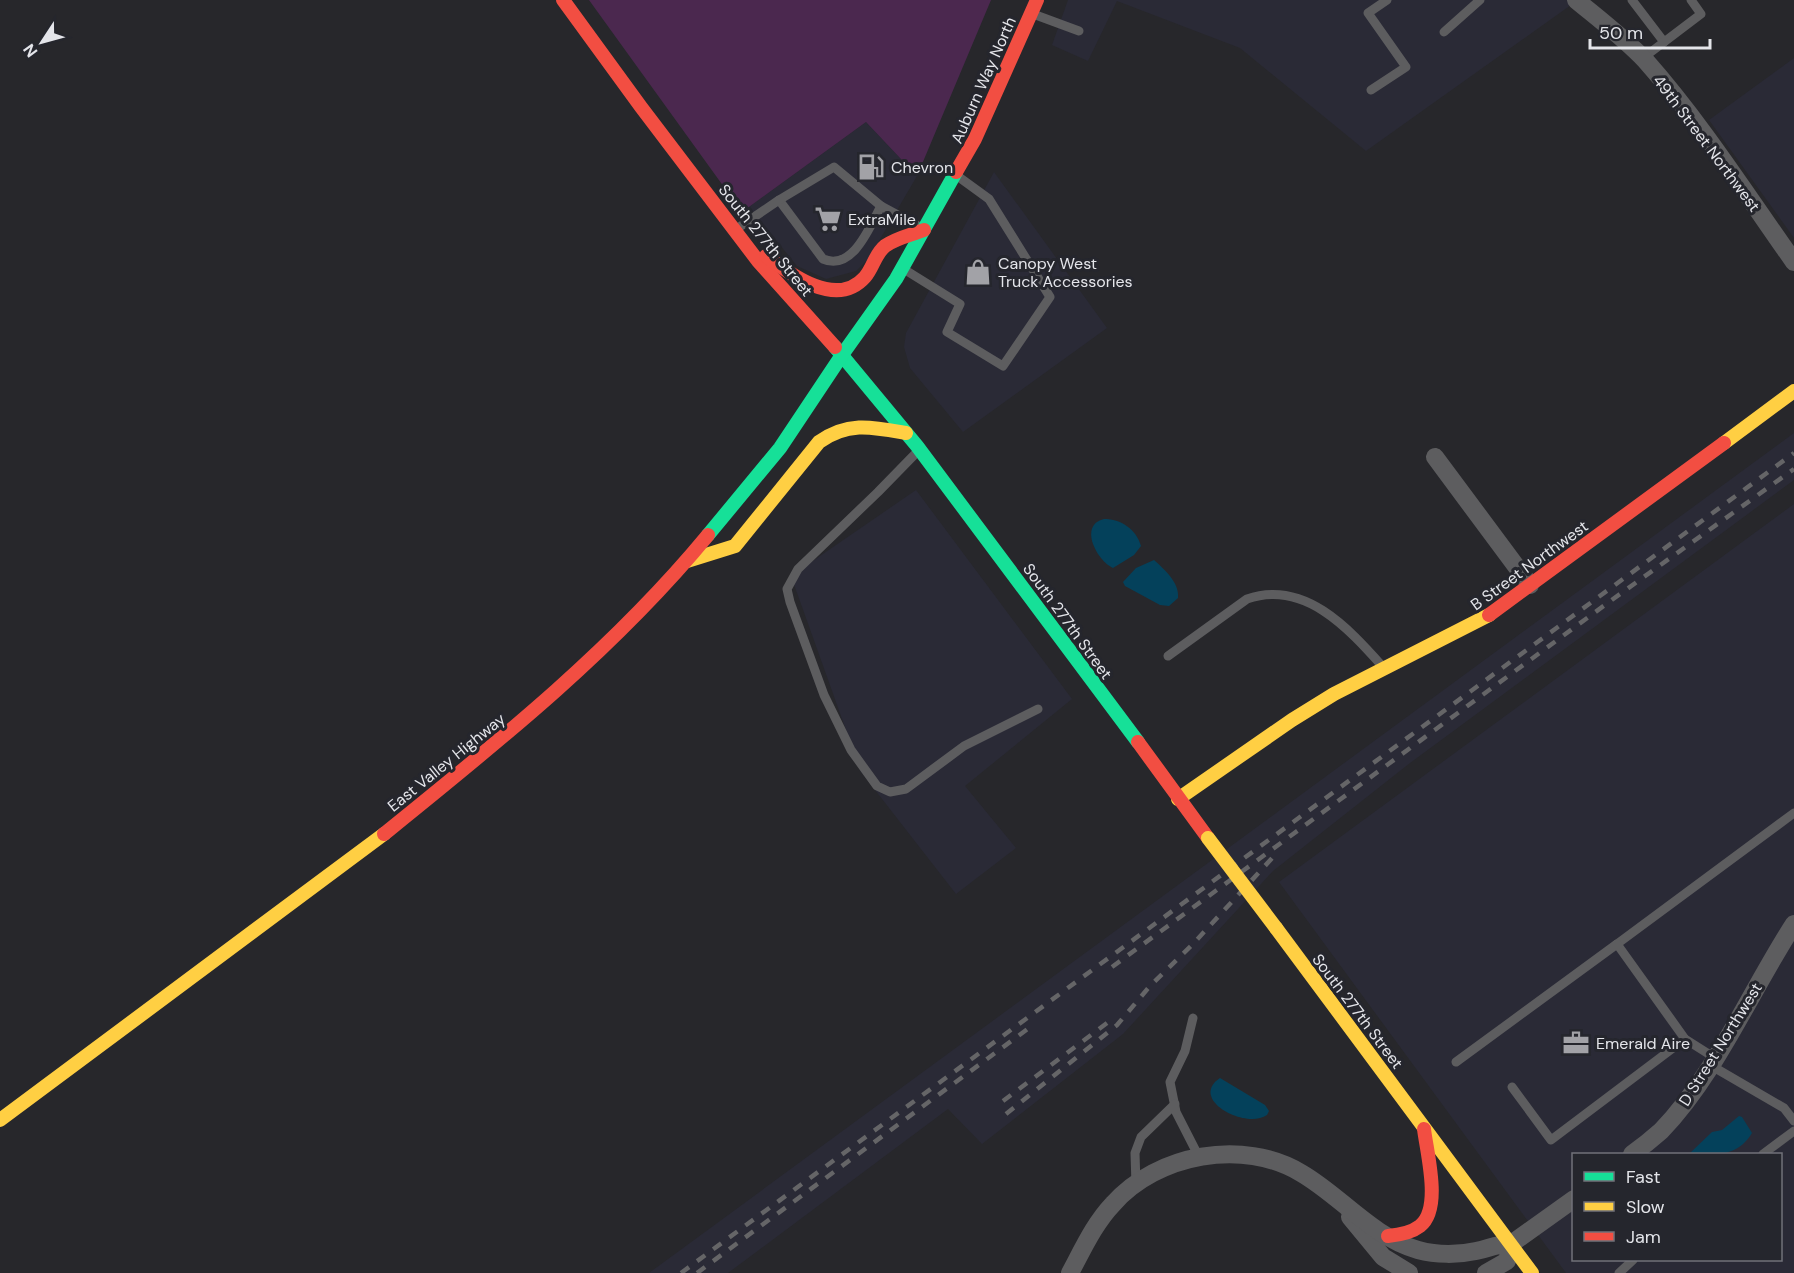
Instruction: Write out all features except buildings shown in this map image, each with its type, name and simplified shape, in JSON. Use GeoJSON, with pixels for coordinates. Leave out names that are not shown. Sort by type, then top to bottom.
{"type":"FeatureCollection","features":[{"type":"Feature","properties":{"kind":"main road","name":"South 277th Street"},"geometry":{"type":"LineString","coordinates":[[563,0],[758,261],[842,355],[994,547],[1178,799],[1532,1273]]}},
{"type":"Feature","properties":{"kind":"main road","name":"Auburn Way North"},"geometry":{"type":"LineString","coordinates":[[842,355],[902,268],[956,175],[975,140],[1034,6]]}},
{"type":"Feature","properties":{"kind":"main road"},"geometry":{"type":"LineString","coordinates":[[737,233],[789,273],[812,285],[837,291],[850,289],[864,279],[884,246],[924,230]]}},
{"type":"Feature","properties":{"kind":"main road","name":"East Valley Highway"},"geometry":{"type":"LineString","coordinates":[[0,1119],[367,848],[476,760],[578,671],[687,561],[780,448],[842,355]]}},
{"type":"Feature","properties":{"kind":"main road","name":"B Street Northwest"},"geometry":{"type":"LineString","coordinates":[[1178,799],[1315,706],[1384,668],[1437,644],[1485,618],[1794,391]]}},
{"type":"Feature","properties":{"kind":"main road"},"geometry":{"type":"LineString","coordinates":[[687,561],[735,546],[819,442],[828,434],[850,427],[906,433]]}},
{"type":"Feature","properties":{"kind":"main road"},"geometry":{"type":"LineString","coordinates":[[1388,1236],[1403,1235],[1419,1228],[1431,1211],[1432,1195],[1424,1127]]}},
{"type":"Feature","properties":{"kind":"street","name":"49th Street Northwest"},"geometry":{"type":"LineString","coordinates":[[1576,0],[1643,58],[1675,96],[1794,262]]}},
{"type":"Feature","properties":{"kind":"street"},"geometry":{"type":"LineString","coordinates":[[1435,457],[1530,585]]}},
{"type":"Feature","properties":{"kind":"street","name":"D Street Northwest"},"geometry":{"type":"LineString","coordinates":[[1634,1153],[1675,1115],[1713,1061],[1794,924]]}},
{"type":"Feature","properties":{"kind":"street"},"geometry":{"type":"LineString","coordinates":[[1070,1273],[1100,1220],[1114,1202],[1161,1169],[1199,1157],[1221,1154],[1240,1155],[1275,1162],[1299,1171],[1359,1218],[1388,1236],[1417,1250],[1435,1253],[1458,1254],[1477,1251],[1496,1244],[1511,1244],[1572,1200]]}},
{"type":"Feature","properties":{"kind":"street"},"geometry":{"type":"LineString","coordinates":[[1332,1195],[1373,1247],[1394,1265],[1409,1273]]}},
{"type":"Feature","properties":{"kind":"street"},"geometry":{"type":"LineString","coordinates":[[1486,1273],[1507,1261],[1511,1244]]}},
{"type":"Feature","properties":{"kind":"lane"},"geometry":{"type":"LineString","coordinates":[[1371,90],[1406,67],[1368,13],[1387,0]]}},
{"type":"Feature","properties":{"kind":"lane"},"geometry":{"type":"LineString","coordinates":[[1444,32],[1480,0]]}},
{"type":"Feature","properties":{"kind":"lane"},"geometry":{"type":"LineString","coordinates":[[1632,0],[1664,42]]}},
{"type":"Feature","properties":{"kind":"lane"},"geometry":{"type":"LineString","coordinates":[[1643,58],[1701,14],[1691,0]]}},
{"type":"Feature","properties":{"kind":"lane"},"geometry":{"type":"LineString","coordinates":[[1034,6],[1079,31]]}},
{"type":"Feature","properties":{"kind":"lane"},"geometry":{"type":"LineString","coordinates":[[737,233],[779,200],[834,167],[881,206],[924,230]]}},
{"type":"Feature","properties":{"kind":"lane"},"geometry":{"type":"LineString","coordinates":[[902,268],[960,304],[947,332],[1003,366],[1050,297],[989,199],[956,175]]}},
{"type":"Feature","properties":{"kind":"lane"},"geometry":{"type":"LineString","coordinates":[[779,200],[823,259],[837,262],[853,252],[881,206]]}},
{"type":"Feature","properties":{"kind":"lane"},"geometry":{"type":"LineString","coordinates":[[919,450],[798,569],[787,589],[824,695],[864,771],[877,786],[890,792],[906,789],[964,746],[1038,709]]}},
{"type":"Feature","properties":{"kind":"lane"},"geometry":{"type":"LineString","coordinates":[[1168,656],[1246,599],[1262,595],[1278,595],[1298,597],[1316,606],[1348,628],[1384,668]]}},
{"type":"Feature","properties":{"kind":"lane"},"geometry":{"type":"LineString","coordinates":[[1456,1062],[1794,813]]}},
{"type":"Feature","properties":{"kind":"lane"},"geometry":{"type":"LineString","coordinates":[[1617,944],[1684,1039],[1713,1061],[1785,1108],[1794,1121]]}},
{"type":"Feature","properties":{"kind":"lane"},"geometry":{"type":"LineString","coordinates":[[1193,1018],[1185,1051],[1170,1082],[1176,1112],[1199,1157]]}},
{"type":"Feature","properties":{"kind":"lane"},"geometry":{"type":"LineString","coordinates":[[1512,1088],[1551,1140],[1684,1039]]}},
{"type":"Feature","properties":{"kind":"lane"},"geometry":{"type":"LineString","coordinates":[[1136,1185],[1135,1153],[1142,1137],[1175,1104]]}},
{"type":"Feature","properties":{"kind":"lane"},"geometry":{"type":"LineString","coordinates":[[1766,1153],[1794,1131]]}},
{"type":"Feature","properties":{"kind":"lane"},"geometry":{"type":"LineString","coordinates":[[1619,1273],[1632,1261]]}},
{"type":"Feature","properties":{"kind":"shaded area"},"geometry":{"type":"Polygon","coordinates":[[[589,0],[991,0],[917,176],[866,122],[742,212],[589,0]]]}},
{"type":"Feature","properties":{"kind":"shaded area"},"geometry":{"type":"Polygon","coordinates":[[[1068,0],[1578,0],[1366,151],[1240,48],[1117,1],[1088,61],[1052,45],[1068,0]]]}},
{"type":"Feature","properties":{"kind":"shaded area"},"geometry":{"type":"Polygon","coordinates":[[[1794,58],[1794,238],[1709,120],[1794,58]]]}},
{"type":"Feature","properties":{"kind":"shaded area"},"geometry":{"type":"Polygon","coordinates":[[[866,122],[917,176],[869,258],[856,271],[826,279],[797,266],[749,207],[866,122]]]}},
{"type":"Feature","properties":{"kind":"shaded area"},"geometry":{"type":"Polygon","coordinates":[[[994,172],[1107,328],[963,432],[910,368],[904,347],[906,333],[994,172]]]}},
{"type":"Feature","properties":{"kind":"shaded area"},"geometry":{"type":"Polygon","coordinates":[[[1794,433],[1794,480],[1410,763],[1273,871],[1123,1034],[982,1144],[948,1109],[728,1273],[649,1273],[1794,433]]]}},
{"type":"Feature","properties":{"kind":"shaded area"},"geometry":{"type":"Polygon","coordinates":[[[916,490],[1072,699],[965,786],[1016,848],[956,894],[861,772],[791,576],[916,490]]]}},
{"type":"Feature","properties":{"kind":"shaded area"},"geometry":{"type":"Polygon","coordinates":[[[1794,504],[1794,1273],[1566,1273],[1279,882],[1794,504]]]}},
{"type":"Feature","properties":{"kind":"water"},"geometry":{"type":"Polygon","coordinates":[[[1104,519],[1127,526],[1136,535],[1141,546],[1134,555],[1113,568],[1096,551],[1091,535],[1096,523],[1104,519]]]}},
{"type":"Feature","properties":{"kind":"water"},"geometry":{"type":"Polygon","coordinates":[[[1154,560],[1170,577],[1178,592],[1178,598],[1169,606],[1160,605],[1125,586],[1123,582],[1136,568],[1154,560]]]}},
{"type":"Feature","properties":{"kind":"water"},"geometry":{"type":"Polygon","coordinates":[[[1220,1078],[1265,1105],[1269,1111],[1267,1115],[1257,1119],[1246,1118],[1223,1110],[1215,1103],[1211,1095],[1212,1086],[1220,1078]]]}},
{"type":"Feature","properties":{"kind":"water"},"geometry":{"type":"Polygon","coordinates":[[[1739,1116],[1752,1133],[1746,1141],[1732,1151],[1690,1153],[1712,1132],[1722,1130],[1739,1116]]]}},
{"type":"Feature","properties":{"kind":"railway"},"geometry":{"type":"LineString","coordinates":[[681,1273],[1794,453]]}},
{"type":"Feature","properties":{"kind":"railway"},"geometry":{"type":"LineString","coordinates":[[1112,967],[1794,469]]}},
{"type":"Feature","properties":{"kind":"railway"},"geometry":{"type":"LineString","coordinates":[[1006,1114],[1117,1025],[1150,986],[1192,945],[1275,855]]}},
{"type":"Feature","properties":{"kind":"railway"},"geometry":{"type":"LineString","coordinates":[[1003,1101],[1107,1023]]}},
{"type":"Feature","properties":{"kind":"railway"},"geometry":{"type":"LineString","coordinates":[[697,1273],[1033,1025]]}},
{"type":"Feature","properties":{"kind":"traffic: fast"},"geometry":{"type":"LineString","coordinates":[[708,535],[780,448],[896,279],[956,172]]}},
{"type":"Feature","properties":{"kind":"traffic: fast"},"geometry":{"type":"LineString","coordinates":[[835,347],[917,446],[1138,742]]}},
{"type":"Feature","properties":{"kind":"traffic: slow"},"geometry":{"type":"LineString","coordinates":[[1724,443],[1794,391]]}},
{"type":"Feature","properties":{"kind":"traffic: slow"},"geometry":{"type":"LineString","coordinates":[[687,561],[735,546],[819,442],[830,435],[861,427],[906,433]]}},
{"type":"Feature","properties":{"kind":"traffic: slow"},"geometry":{"type":"LineString","coordinates":[[1178,799],[1292,720],[1334,694],[1489,615]]}},
{"type":"Feature","properties":{"kind":"traffic: slow"},"geometry":{"type":"LineString","coordinates":[[0,1120],[384,834]]}},
{"type":"Feature","properties":{"kind":"traffic: slow"},"geometry":{"type":"LineString","coordinates":[[1208,838],[1276,928]]}},
{"type":"Feature","properties":{"kind":"traffic: slow"},"geometry":{"type":"LineString","coordinates":[[1276,928],[1532,1273]]}},
{"type":"Feature","properties":{"kind":"traffic: jam"},"geometry":{"type":"LineString","coordinates":[[563,0],[758,261],[835,347]]}},
{"type":"Feature","properties":{"kind":"traffic: jam"},"geometry":{"type":"LineString","coordinates":[[956,172],[975,139],[1037,0]]}},
{"type":"Feature","properties":{"kind":"traffic: jam"},"geometry":{"type":"LineString","coordinates":[[766,256],[788,272],[814,286],[841,290],[854,286],[865,277],[885,246],[924,230]]}},
{"type":"Feature","properties":{"kind":"traffic: jam"},"geometry":{"type":"LineString","coordinates":[[1489,615],[1724,443]]}},
{"type":"Feature","properties":{"kind":"traffic: jam"},"geometry":{"type":"LineString","coordinates":[[384,834],[554,693],[634,617],[708,535]]}},
{"type":"Feature","properties":{"kind":"traffic: jam"},"geometry":{"type":"LineString","coordinates":[[1138,742],[1208,838]]}},
{"type":"Feature","properties":{"kind":"traffic: jam"},"geometry":{"type":"LineString","coordinates":[[1388,1236],[1416,1228],[1427,1218],[1432,1194],[1424,1129]]}},
{"type":"Feature","properties":{"kind":"place","name":"Chevron"},"geometry":{"type":"Point","coordinates":[871,167]}},
{"type":"Feature","properties":{"kind":"place","name":"ExtraMile"},"geometry":{"type":"Point","coordinates":[828,219]}},
{"type":"Feature","properties":{"kind":"place","name":"Canopy West Truck Accessories"},"geometry":{"type":"Point","coordinates":[978,272]}},
{"type":"Feature","properties":{"kind":"place","name":"Emerald Aire"},"geometry":{"type":"Point","coordinates":[1576,1043]}}]}
